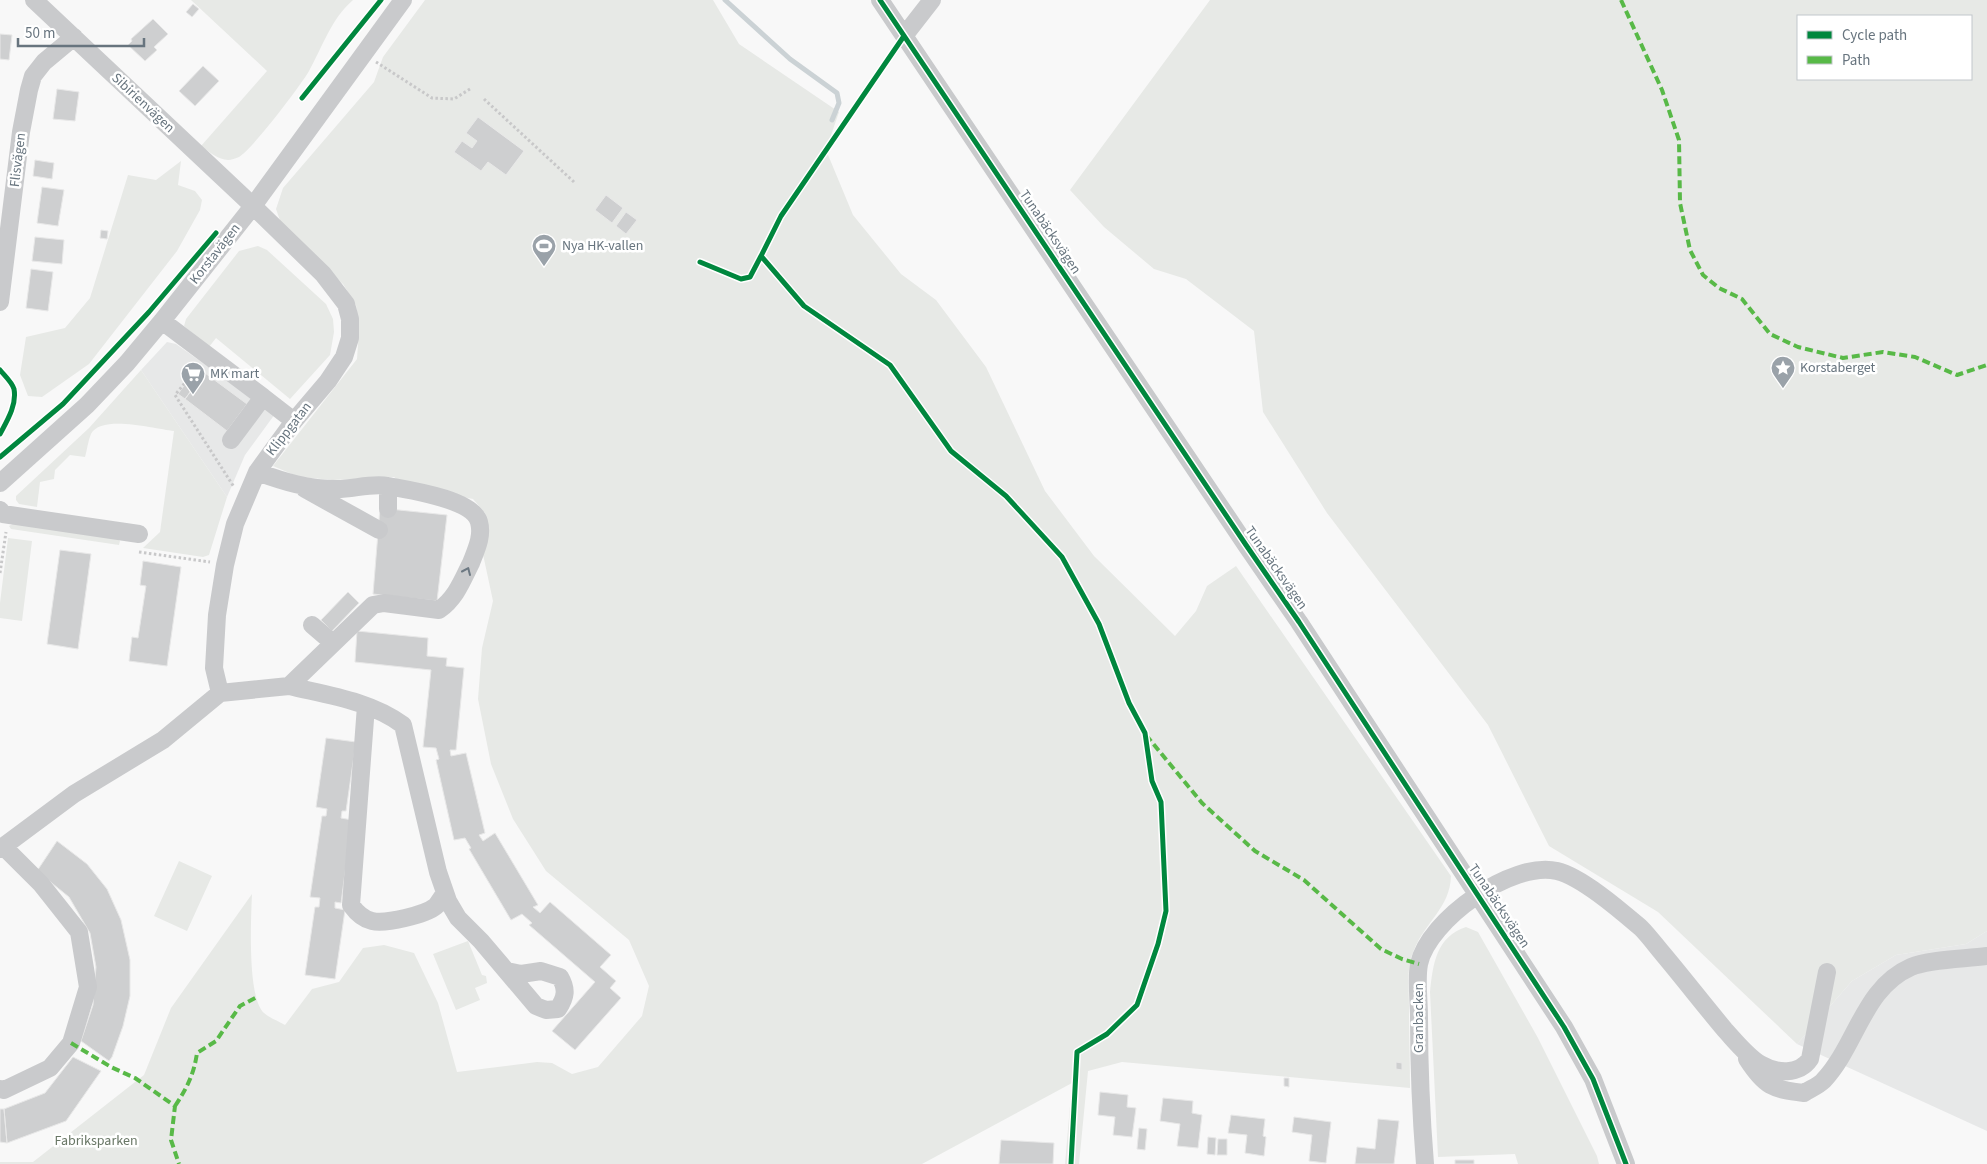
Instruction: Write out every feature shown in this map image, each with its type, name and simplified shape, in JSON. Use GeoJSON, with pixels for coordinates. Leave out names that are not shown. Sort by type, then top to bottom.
{"type":"FeatureCollection","features":[{"type":"Feature","properties":{"kind":"street","name":"Sibirienvägen"},"geometry":{"type":"LineString","coordinates":[[34,0],[253,206]]}},
{"type":"Feature","properties":{"kind":"street","name":"Korstavägen"},"geometry":{"type":"LineString","coordinates":[[0,483],[87,405],[127,363],[253,206],[403,0]]}},
{"type":"Feature","properties":{"kind":"street","name":"Tunabäcksvägen"},"geometry":{"type":"LineString","coordinates":[[880,0],[1299,622],[1564,1027],[1593,1079],[1626,1164]]}},
{"type":"Feature","properties":{"kind":"street"},"geometry":{"type":"LineString","coordinates":[[904,36],[932,0]]}},
{"type":"Feature","properties":{"kind":"street","name":"Flisvägen"},"geometry":{"type":"LineString","coordinates":[[0,302],[21,132],[29,90],[33,76],[44,62],[74,37]]}},
{"type":"Feature","properties":{"kind":"street","name":"Klippgatan"},"geometry":{"type":"LineString","coordinates":[[220,693],[214,668],[217,615],[225,565],[235,524],[257,472],[344,357],[350,338],[350,319],[346,304],[323,274],[253,206]]}},
{"type":"Feature","properties":{"kind":"street"},"geometry":{"type":"LineString","coordinates":[[162,321],[294,421]]}},
{"type":"Feature","properties":{"kind":"street"},"geometry":{"type":"LineString","coordinates":[[231,440],[264,398]]}},
{"type":"Feature","properties":{"kind":"street"},"geometry":{"type":"LineString","coordinates":[[257,472],[298,486],[379,530]]}},
{"type":"Feature","properties":{"kind":"street"},"geometry":{"type":"LineString","coordinates":[[289,686],[373,605],[384,603],[439,610],[450,602],[458,591],[478,547],[480,536],[479,521],[469,509],[449,500],[380,485],[338,489],[298,486]]}},
{"type":"Feature","properties":{"kind":"street"},"geometry":{"type":"LineString","coordinates":[[388,509],[396,487]]}},
{"type":"Feature","properties":{"kind":"street"},"geometry":{"type":"LineString","coordinates":[[0,510],[3,514],[139,534]]}},
{"type":"Feature","properties":{"kind":"street"},"geometry":{"type":"LineString","coordinates":[[312,625],[333,643]]}},
{"type":"Feature","properties":{"kind":"street"},"geometry":{"type":"LineString","coordinates":[[0,1089],[4,1090],[50,1068],[71,1043],[88,987],[79,932],[41,884],[2,848],[74,794],[163,740],[220,693],[289,686],[366,706],[389,714],[403,725],[445,894],[458,918],[507,971]]}},
{"type":"Feature","properties":{"kind":"street"},"geometry":{"type":"LineString","coordinates":[[366,706],[351,905],[357,913],[372,921],[392,921],[435,907],[445,894]]}},
{"type":"Feature","properties":{"kind":"street","name":"Granbacken"},"geometry":{"type":"LineString","coordinates":[[1425,1164],[1419,1087],[1419,964],[1428,942],[1444,922],[1477,894],[1498,882],[1539,869],[1558,871],[1576,879],[1606,900],[1642,930],[1739,1046]]}},
{"type":"Feature","properties":{"kind":"street"},"geometry":{"type":"LineString","coordinates":[[1739,1046],[1758,1076],[1770,1086],[1804,1093],[1822,1081],[1842,1054],[1874,996],[1889,980],[1912,966],[1987,956]]}},
{"type":"Feature","properties":{"kind":"street"},"geometry":{"type":"LineString","coordinates":[[1739,1046],[1760,1064],[1770,1069],[1791,1072],[1806,1065],[1813,1047],[1827,972]]}},
{"type":"Feature","properties":{"kind":"path"},"geometry":{"type":"LineString","coordinates":[[375,62],[432,98],[454,99],[470,89]]}},
{"type":"Feature","properties":{"kind":"path"},"geometry":{"type":"LineString","coordinates":[[484,99],[574,182]]}},
{"type":"Feature","properties":{"kind":"path"},"geometry":{"type":"LineString","coordinates":[[207,355],[175,395],[235,490]]}},
{"type":"Feature","properties":{"kind":"path"},"geometry":{"type":"LineString","coordinates":[[0,573],[6,532]]}},
{"type":"Feature","properties":{"kind":"shaded area"},"geometry":{"type":"Polygon","coordinates":[[[167,342],[176,344],[275,414],[245,455],[227,497],[141,370],[167,342]]]}},
{"type":"Feature","properties":{"kind":"shaded area"},"geometry":{"type":"Polygon","coordinates":[[[1987,931],[1987,1131],[1797,1044],[1852,981],[1896,955],[1966,944],[1987,931]]]}},
{"type":"Feature","properties":{"kind":"green space"},"geometry":{"type":"Polygon","coordinates":[[[191,0],[353,0],[345,7],[333,24],[304,79],[265,130],[239,157],[228,160],[221,159],[201,146],[267,71],[191,0]]]}},
{"type":"Feature","properties":{"kind":"green space","name":"Fabriksparken"},"geometry":{"type":"Polygon","coordinates":[[[425,0],[713,0],[739,44],[839,112],[826,150],[853,215],[901,274],[936,300],[986,367],[1045,491],[1094,556],[1175,636],[1196,611],[1207,586],[1236,566],[1451,876],[1450,887],[1442,906],[1424,931],[1411,957],[1408,985],[1410,1088],[1122,1062],[1088,1071],[1079,1164],[1065,1164],[1072,1083],[922,1164],[0,1164],[0,1162],[33,1162],[144,1075],[171,1008],[252,894],[251,957],[255,991],[259,1005],[264,1013],[285,1025],[312,989],[339,982],[363,948],[384,945],[414,953],[438,1003],[457,1072],[537,1062],[552,1063],[572,1074],[598,1067],[642,1016],[649,986],[629,940],[546,871],[513,819],[491,764],[478,699],[482,648],[493,601],[481,545],[489,530],[485,513],[473,499],[404,485],[394,477],[333,480],[299,477],[273,466],[357,359],[359,330],[356,305],[343,284],[283,229],[276,209],[283,188],[374,82],[383,57],[425,0]]]}},
{"type":"Feature","properties":{"kind":"green space"},"geometry":{"type":"Polygon","coordinates":[[[1210,0],[1987,0],[1987,931],[1966,944],[1896,955],[1852,981],[1797,1044],[1658,912],[1549,846],[1488,725],[1327,513],[1263,412],[1254,331],[1186,279],[1154,269],[1104,227],[1070,190],[1210,0]]]}},
{"type":"Feature","properties":{"kind":"green space"},"geometry":{"type":"Polygon","coordinates":[[[181,161],[178,185],[195,191],[202,200],[200,210],[177,251],[89,364],[42,397],[28,396],[20,375],[26,337],[65,328],[90,298],[128,175],[156,180],[181,161]]]}},
{"type":"Feature","properties":{"kind":"green space"},"geometry":{"type":"Polygon","coordinates":[[[258,246],[267,250],[326,304],[333,319],[334,332],[330,355],[290,399],[216,338],[209,347],[184,326],[186,319],[239,251],[258,246]]]}},
{"type":"Feature","properties":{"kind":"green space"},"geometry":{"type":"Polygon","coordinates":[[[141,370],[227,497],[209,555],[203,557],[143,548],[160,532],[174,431],[129,424],[106,425],[97,428],[91,434],[85,457],[70,455],[55,470],[54,479],[40,482],[37,507],[19,504],[16,500],[16,496],[89,428],[141,370]]]}},
{"type":"Feature","properties":{"kind":"green space"},"geometry":{"type":"Polygon","coordinates":[[[18,521],[114,535],[120,541],[119,545],[11,529],[9,526],[18,521]]]}},
{"type":"Feature","properties":{"kind":"green space"},"geometry":{"type":"Polygon","coordinates":[[[8,538],[32,541],[22,621],[0,618],[8,538]]]}},
{"type":"Feature","properties":{"kind":"green space"},"geometry":{"type":"Polygon","coordinates":[[[179,861],[212,876],[187,931],[154,916],[179,861]]]}},
{"type":"Feature","properties":{"kind":"green space"},"geometry":{"type":"Polygon","coordinates":[[[1466,927],[1478,932],[1538,1038],[1597,1156],[1599,1164],[1518,1164],[1515,1154],[1438,1157],[1431,982],[1435,962],[1442,945],[1448,937],[1466,927]]]}},
{"type":"Feature","properties":{"kind":"green space"},"geometry":{"type":"Polygon","coordinates":[[[468,941],[482,975],[486,976],[487,983],[475,988],[480,1000],[456,1010],[433,954],[468,941]]]}},
{"type":"Feature","properties":{"kind":"building"},"geometry":{"type":"Polygon","coordinates":[[[193,4],[199,9],[192,17],[186,12],[193,4]]]}},
{"type":"Feature","properties":{"kind":"building"},"geometry":{"type":"Polygon","coordinates":[[[153,19],[168,34],[154,47],[157,50],[145,61],[128,45],[132,41],[131,39],[153,19]]]}},
{"type":"Feature","properties":{"kind":"building"},"geometry":{"type":"Polygon","coordinates":[[[0,34],[12,35],[9,60],[0,59],[0,34]]]}},
{"type":"Feature","properties":{"kind":"building"},"geometry":{"type":"Polygon","coordinates":[[[203,66],[219,81],[195,106],[179,91],[203,66]]]}},
{"type":"Feature","properties":{"kind":"building"},"geometry":{"type":"Polygon","coordinates":[[[57,89],[79,92],[75,121],[53,119],[57,89]]]}},
{"type":"Feature","properties":{"kind":"building"},"geometry":{"type":"Polygon","coordinates":[[[478,117],[524,151],[506,175],[488,162],[481,171],[454,152],[462,141],[472,148],[477,141],[466,133],[478,117]]]}},
{"type":"Feature","properties":{"kind":"building"},"geometry":{"type":"Polygon","coordinates":[[[35,160],[54,163],[52,179],[33,176],[35,160]]]}},
{"type":"Feature","properties":{"kind":"building"},"geometry":{"type":"Polygon","coordinates":[[[42,187],[64,190],[58,226],[37,223],[42,187]]]}},
{"type":"Feature","properties":{"kind":"building"},"geometry":{"type":"Polygon","coordinates":[[[606,195],[623,208],[612,223],[595,210],[606,195]]]}},
{"type":"Feature","properties":{"kind":"building"},"geometry":{"type":"Polygon","coordinates":[[[626,212],[637,220],[626,234],[616,226],[626,212]]]}},
{"type":"Feature","properties":{"kind":"building"},"geometry":{"type":"Polygon","coordinates":[[[101,230],[108,231],[107,239],[100,238],[101,230]]]}},
{"type":"Feature","properties":{"kind":"building"},"geometry":{"type":"Polygon","coordinates":[[[35,237],[64,240],[62,264],[32,261],[35,237]]]}},
{"type":"Feature","properties":{"kind":"building"},"geometry":{"type":"Polygon","coordinates":[[[31,269],[53,272],[48,311],[26,308],[31,269]]]}},
{"type":"Feature","properties":{"kind":"building"},"geometry":{"type":"Polygon","coordinates":[[[205,373],[247,404],[227,431],[185,399],[205,373]]]}},
{"type":"Feature","properties":{"kind":"building"},"geometry":{"type":"Polygon","coordinates":[[[186,383],[193,388],[185,399],[178,394],[186,383]]]}},
{"type":"Feature","properties":{"kind":"building"},"geometry":{"type":"Polygon","coordinates":[[[380,508],[447,515],[437,601],[373,594],[380,508]]]}},
{"type":"Feature","properties":{"kind":"building"},"geometry":{"type":"Polygon","coordinates":[[[60,550],[91,554],[78,649],[47,644],[60,550]]]}},
{"type":"Feature","properties":{"kind":"building"},"geometry":{"type":"Polygon","coordinates":[[[143,561],[181,567],[167,666],[129,661],[132,637],[138,638],[146,586],[140,585],[143,561]]]}},
{"type":"Feature","properties":{"kind":"building"},"geometry":{"type":"Polygon","coordinates":[[[348,592],[359,603],[332,631],[321,620],[348,592]]]}},
{"type":"Feature","properties":{"kind":"building"},"geometry":{"type":"Polygon","coordinates":[[[357,631],[428,638],[427,656],[447,658],[446,666],[464,668],[456,750],[450,750],[451,756],[466,753],[485,833],[479,835],[483,841],[495,833],[538,905],[533,907],[540,913],[550,902],[611,955],[600,967],[616,981],[610,988],[621,998],[575,1050],[552,1031],[595,982],[529,925],[532,923],[522,914],[511,920],[469,849],[471,848],[465,838],[454,840],[436,760],[439,759],[436,748],[423,747],[431,670],[355,662],[357,631]]]}},
{"type":"Feature","properties":{"kind":"building"},"geometry":{"type":"Polygon","coordinates":[[[326,738],[356,742],[346,811],[342,811],[341,818],[352,820],[341,903],[335,902],[335,908],[345,910],[335,979],[305,975],[315,907],[319,907],[320,898],[310,897],[322,816],[326,816],[327,809],[316,807],[326,738]]]}},
{"type":"Feature","properties":{"kind":"building"},"geometry":{"type":"Polygon","coordinates":[[[57,841],[87,864],[107,889],[121,920],[130,960],[130,996],[123,1026],[109,1061],[81,1041],[93,1005],[96,967],[90,933],[69,897],[37,871],[57,841]]]}},
{"type":"Feature","properties":{"kind":"building"},"geometry":{"type":"Polygon","coordinates":[[[73,1057],[101,1071],[66,1121],[7,1143],[4,1109],[45,1093],[73,1057]]]}},
{"type":"Feature","properties":{"kind":"building"},"geometry":{"type":"Polygon","coordinates":[[[1396,1062],[1402,1063],[1402,1070],[1396,1069],[1396,1062]]]}},
{"type":"Feature","properties":{"kind":"building"},"geometry":{"type":"Polygon","coordinates":[[[1284,1078],[1289,1078],[1289,1087],[1284,1086],[1284,1078]]]}},
{"type":"Feature","properties":{"kind":"building"},"geometry":{"type":"Polygon","coordinates":[[[1100,1092],[1128,1095],[1127,1107],[1136,1108],[1132,1137],[1113,1135],[1115,1117],[1098,1115],[1100,1092]]]}},
{"type":"Feature","properties":{"kind":"building"},"geometry":{"type":"Polygon","coordinates":[[[1163,1098],[1193,1101],[1192,1113],[1202,1115],[1198,1148],[1177,1146],[1180,1124],[1160,1121],[1163,1098]]]}},
{"type":"Feature","properties":{"kind":"building"},"geometry":{"type":"Polygon","coordinates":[[[0,1109],[4,1109],[7,1143],[0,1142],[0,1109]]]}},
{"type":"Feature","properties":{"kind":"building"},"geometry":{"type":"Polygon","coordinates":[[[1231,1115],[1265,1119],[1263,1136],[1266,1137],[1264,1156],[1245,1153],[1247,1135],[1228,1133],[1231,1115]]]}},
{"type":"Feature","properties":{"kind":"building"},"geometry":{"type":"Polygon","coordinates":[[[1294,1117],[1331,1122],[1326,1163],[1309,1161],[1312,1135],[1292,1132],[1294,1117]]]}},
{"type":"Feature","properties":{"kind":"building"},"geometry":{"type":"Polygon","coordinates":[[[1378,1119],[1399,1121],[1394,1164],[1355,1164],[1357,1147],[1375,1149],[1378,1119]]]}},
{"type":"Feature","properties":{"kind":"building"},"geometry":{"type":"Polygon","coordinates":[[[1139,1128],[1147,1129],[1145,1150],[1137,1149],[1139,1128]]]}},
{"type":"Feature","properties":{"kind":"building"},"geometry":{"type":"Polygon","coordinates":[[[1208,1137],[1216,1138],[1215,1155],[1207,1154],[1208,1137]]]}},
{"type":"Feature","properties":{"kind":"building"},"geometry":{"type":"Polygon","coordinates":[[[1218,1139],[1227,1139],[1227,1155],[1217,1155],[1218,1139]]]}},
{"type":"Feature","properties":{"kind":"building"},"geometry":{"type":"Polygon","coordinates":[[[1001,1140],[1054,1143],[1053,1164],[999,1164],[1001,1140]]]}},
{"type":"Feature","properties":{"kind":"building"},"geometry":{"type":"Polygon","coordinates":[[[1455,1160],[1474,1160],[1474,1164],[1455,1164],[1455,1160]]]}},
{"type":"Feature","properties":{"kind":"waterway"},"geometry":{"type":"LineString","coordinates":[[725,0],[790,59],[837,93],[839,103],[832,120]]}},
{"type":"Feature","properties":{"kind":"marked path"},"geometry":{"type":"LineString","coordinates":[[1621,0],[1662,90],[1679,140],[1680,203],[1690,250],[1703,275],[1719,288],[1742,299],[1770,334],[1798,347],[1843,358],[1883,352],[1915,357],[1957,375],[1987,365]]}},
{"type":"Feature","properties":{"kind":"marked path"},"geometry":{"type":"LineString","coordinates":[[1146,735],[1202,803],[1255,851],[1304,880],[1381,949],[1402,959],[1419,964]]}},
{"type":"Feature","properties":{"kind":"marked path"},"geometry":{"type":"LineString","coordinates":[[175,1106],[189,1081],[197,1053],[216,1041],[240,1006],[257,997]]}},
{"type":"Feature","properties":{"kind":"marked path"},"geometry":{"type":"LineString","coordinates":[[71,1043],[111,1067],[135,1078],[175,1106],[171,1140],[179,1164]]}},
{"type":"Feature","properties":{"kind":"cycle path"},"geometry":{"type":"LineString","coordinates":[[302,98],[381,0]]}},
{"type":"Feature","properties":{"kind":"cycle path"},"geometry":{"type":"LineString","coordinates":[[880,0],[1299,622],[1564,1027],[1593,1079],[1626,1164]]}},
{"type":"Feature","properties":{"kind":"cycle path"},"geometry":{"type":"LineString","coordinates":[[904,36],[781,216],[761,256],[804,306],[890,365],[951,451],[1006,496],[1062,557],[1099,624],[1129,703],[1145,733],[1152,781],[1161,802],[1166,911],[1158,944],[1137,1005],[1107,1034],[1077,1052],[1071,1164]]}},
{"type":"Feature","properties":{"kind":"cycle path"},"geometry":{"type":"LineString","coordinates":[[0,457],[63,404],[149,312],[216,233]]}},
{"type":"Feature","properties":{"kind":"cycle path"},"geometry":{"type":"LineString","coordinates":[[700,262],[741,279],[750,277],[761,256]]}},
{"type":"Feature","properties":{"kind":"cycle path"},"geometry":{"type":"LineString","coordinates":[[0,370],[12,384],[15,395],[11,413],[0,434]]}},
{"type":"Feature","properties":{"kind":"place","name":"Nya HK-vallen"},"geometry":{"type":"Point","coordinates":[544,267]}},
{"type":"Feature","properties":{"kind":"place","name":"Korstaberget"},"geometry":{"type":"Point","coordinates":[1783,389]}},
{"type":"Feature","properties":{"kind":"place","name":"MK mart"},"geometry":{"type":"Point","coordinates":[193,395]}}]}
